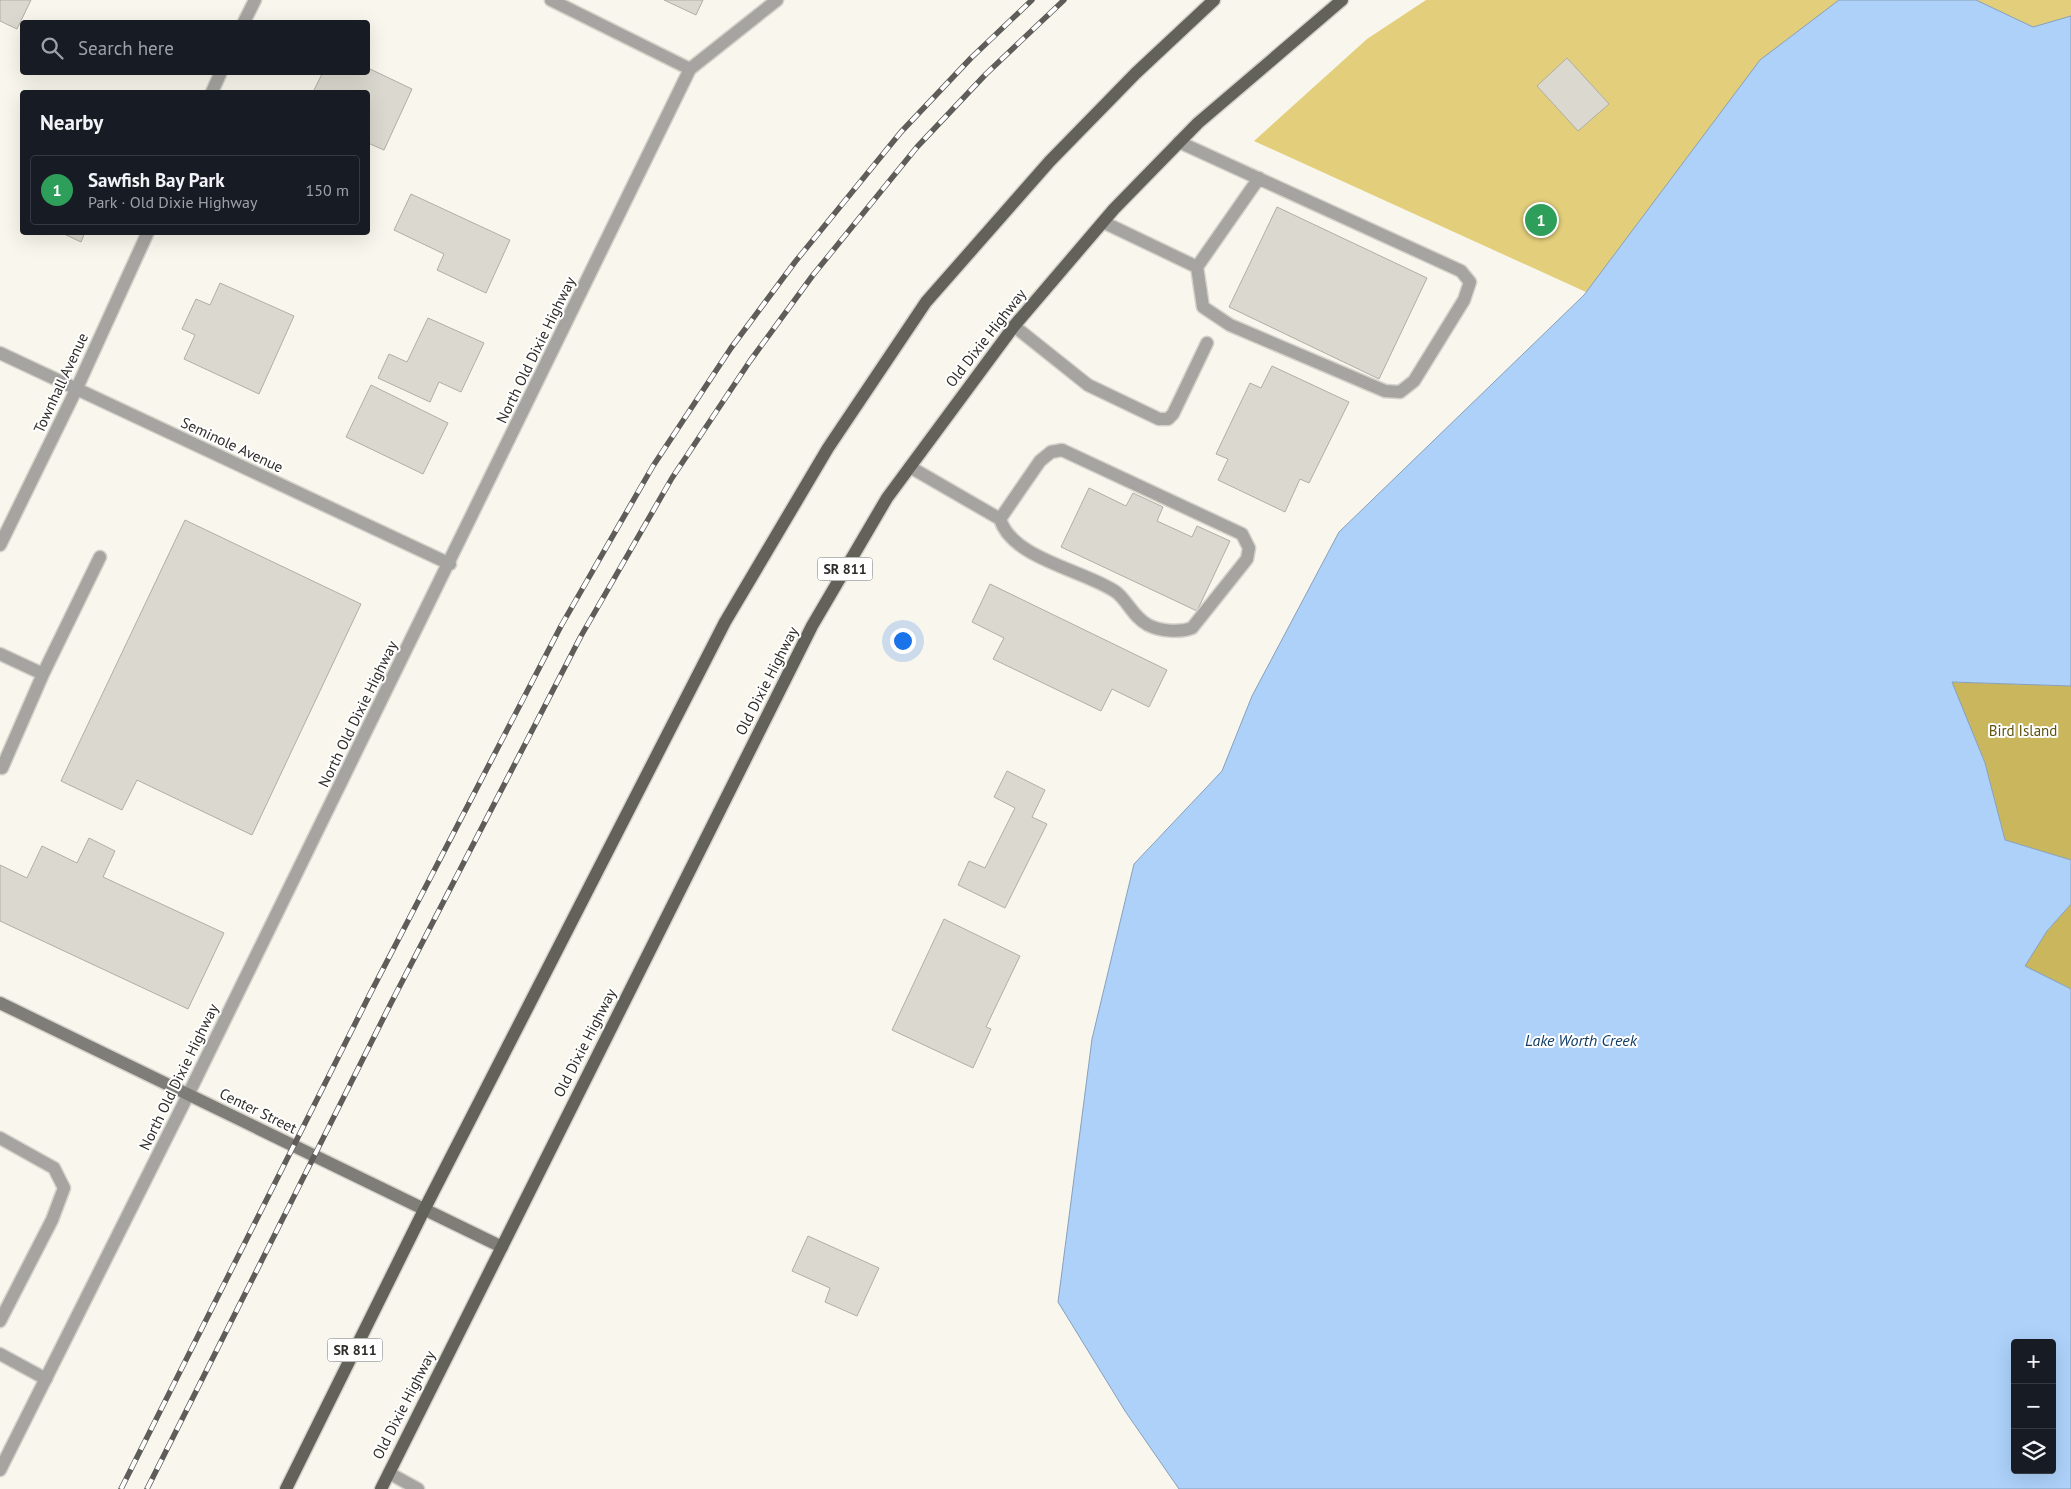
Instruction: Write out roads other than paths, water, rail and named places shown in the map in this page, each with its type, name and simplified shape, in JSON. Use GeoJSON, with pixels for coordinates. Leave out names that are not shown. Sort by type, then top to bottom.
{"type":"FeatureCollection","features":[{"type":"Feature","properties":{"kind":"main road","name":"SR 811"},"geometry":{"type":"LineString","coordinates":[[286,1489],[424,1210],[725,622],[828,448],[926,302],[1050,161],[1136,73],[1214,0]]}},
{"type":"Feature","properties":{"kind":"main road","name":"Old Dixie Highway"},"geometry":{"type":"LineString","coordinates":[[381,1489],[812,626],[887,498],[1014,326],[1103,222],[1198,123],[1342,0]]}},
{"type":"Feature","properties":{"kind":"street"},"geometry":{"type":"LineString","coordinates":[[245,20],[255,0]]}},
{"type":"Feature","properties":{"kind":"street"},"geometry":{"type":"LineString","coordinates":[[551,0],[690,69]]}},
{"type":"Feature","properties":{"kind":"street","name":"North Old Dixie Highway"},"geometry":{"type":"LineString","coordinates":[[1,1467],[188,1095],[450,564],[690,69],[777,0]]}},
{"type":"Feature","properties":{"kind":"street"},"geometry":{"type":"LineString","coordinates":[[213,90],[220,75]]}},
{"type":"Feature","properties":{"kind":"street"},"geometry":{"type":"LineString","coordinates":[[1179,142],[1259,178],[1461,271],[1470,282],[1464,300],[1414,382],[1400,392],[1385,391],[1230,325],[1203,308],[1197,268],[1259,178]]}},
{"type":"Feature","properties":{"kind":"street"},"geometry":{"type":"LineString","coordinates":[[1103,222],[1197,268]]}},
{"type":"Feature","properties":{"kind":"street","name":"Townhall Avenue"},"geometry":{"type":"LineString","coordinates":[[0,546],[76,390],[147,235]]}},
{"type":"Feature","properties":{"kind":"street"},"geometry":{"type":"LineString","coordinates":[[1014,326],[1088,384],[1159,419],[1168,419],[1173,414],[1206,343]]}},
{"type":"Feature","properties":{"kind":"street","name":"Seminole Avenue"},"geometry":{"type":"LineString","coordinates":[[0,353],[450,564]]}},
{"type":"Feature","properties":{"kind":"street"},"geometry":{"type":"LineString","coordinates":[[910,467],[1000,519],[1003,529],[1015,543],[1116,592],[1132,613],[1149,626],[1181,632],[1192,628],[1247,559],[1249,548],[1242,534],[1062,450],[1051,452],[1040,461],[1000,519]]}},
{"type":"Feature","properties":{"kind":"street"},"geometry":{"type":"LineString","coordinates":[[2,768],[43,674],[100,557]]}},
{"type":"Feature","properties":{"kind":"street"},"geometry":{"type":"LineString","coordinates":[[0,654],[43,674]]}},
{"type":"Feature","properties":{"kind":"street","name":"Center Street"},"geometry":{"type":"LineString","coordinates":[[0,1002],[502,1247]]}},
{"type":"Feature","properties":{"kind":"street"},"geometry":{"type":"LineString","coordinates":[[0,1138],[54,1168],[64,1188],[52,1220],[0,1321]]}},
{"type":"Feature","properties":{"kind":"street"},"geometry":{"type":"LineString","coordinates":[[0,1354],[46,1379]]}},
{"type":"Feature","properties":{"kind":"street"},"geometry":{"type":"LineString","coordinates":[[389,1473],[418,1489]]}},
{"type":"Feature","properties":{"kind":"water","name":"Lake Worth Creek"},"geometry":{"type":"Polygon","coordinates":[[[1839,0],[1976,0],[2033,27],[2071,16],[2071,686],[1952,682],[1985,763],[2005,840],[2071,860],[2071,904],[2047,931],[2025,966],[2071,989],[2071,1489],[1179,1489],[1125,1411],[1058,1302],[1092,1039],[1134,864],[1222,771],[1252,696],[1339,532],[1584,295],[1760,60],[1839,0]]]}},
{"type":"Feature","properties":{"kind":"railway"},"geometry":{"type":"LineString","coordinates":[[121,1489],[370,994],[561,626],[653,466],[731,348],[795,262],[901,132],[971,58],[1032,0]]}},
{"type":"Feature","properties":{"kind":"railway"},"geometry":{"type":"LineString","coordinates":[[147,1489],[390,1005],[581,636],[672,478],[750,361],[813,275],[917,147],[986,74],[1064,0]]}},
{"type":"Feature","properties":{"kind":"place","name":"Sawfish Bay Park"},"geometry":{"type":"Point","coordinates":[1541,220]}},
{"type":"Feature","properties":{"kind":"park label","name":"Bird Island"},"geometry":{"type":"Point","coordinates":[2023,731]}}]}
